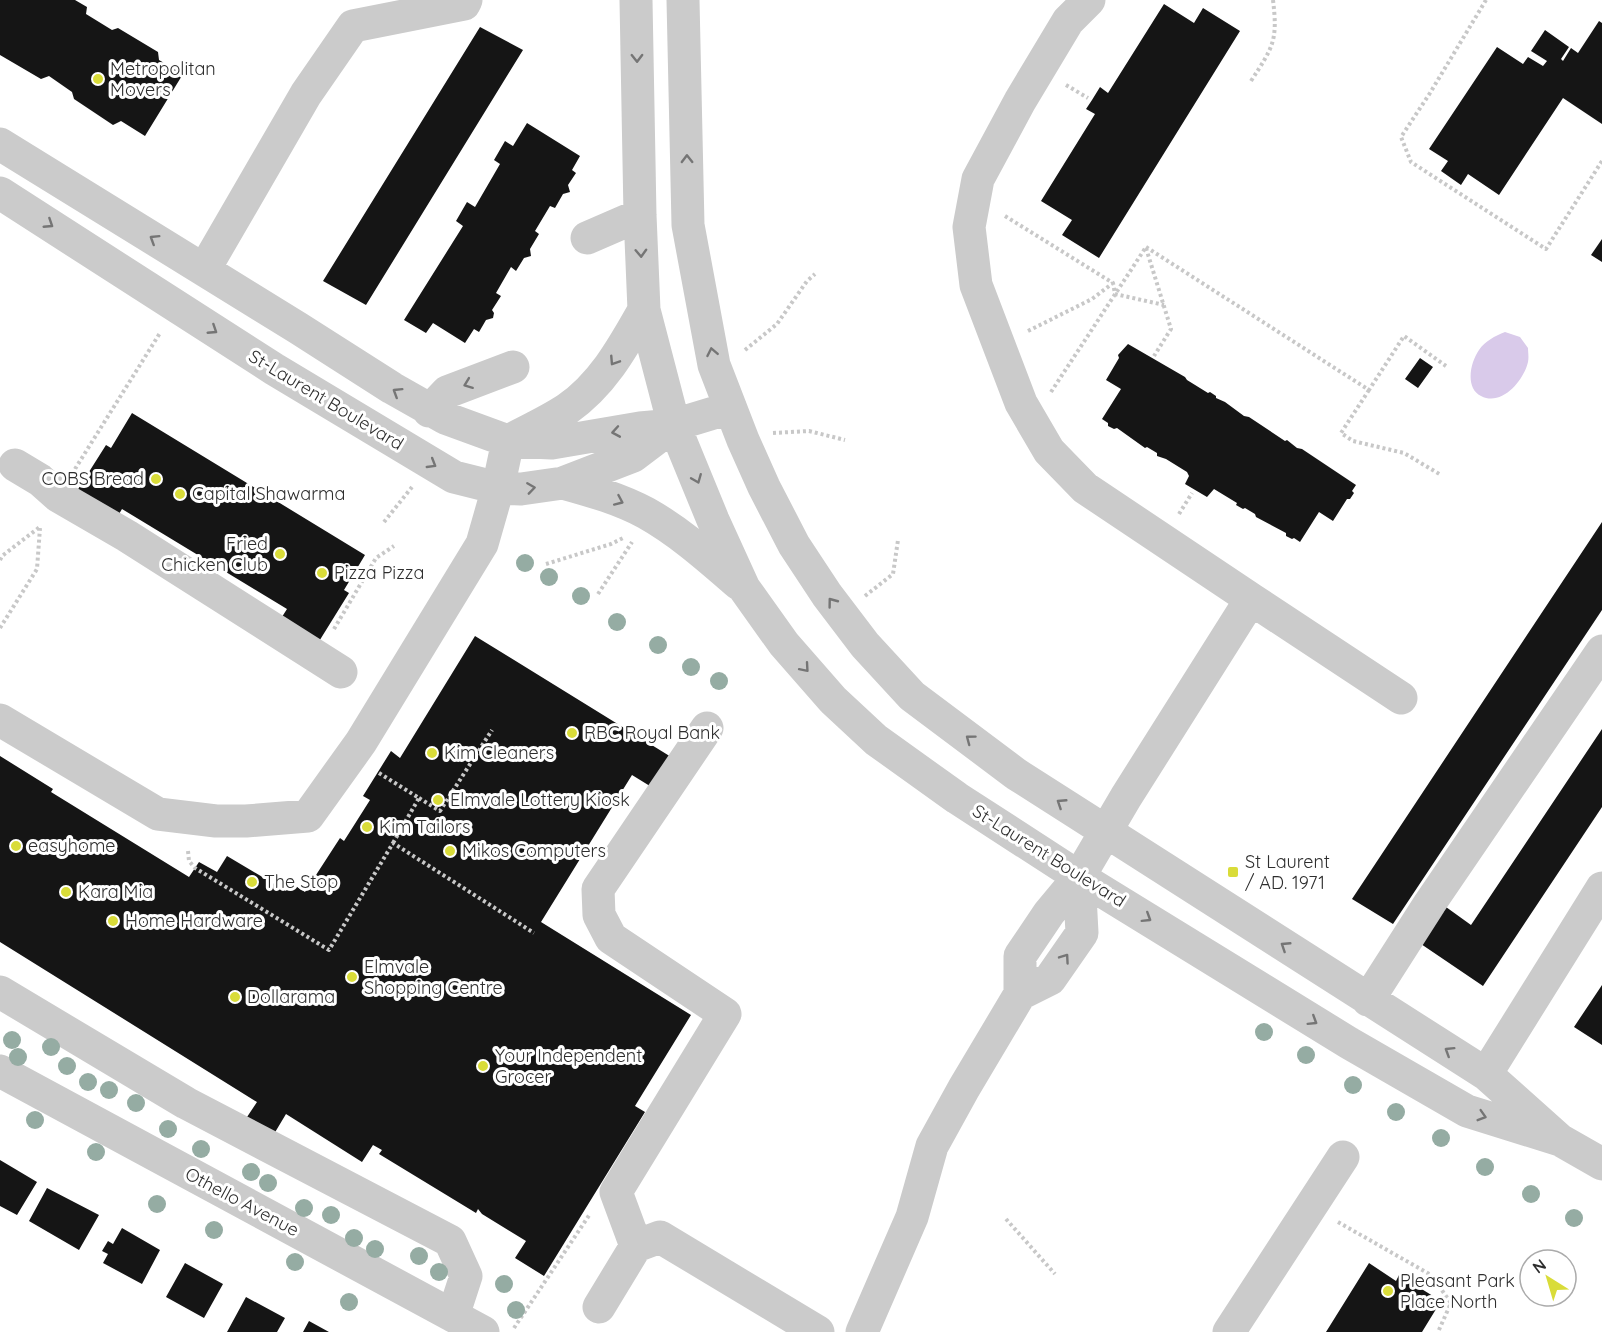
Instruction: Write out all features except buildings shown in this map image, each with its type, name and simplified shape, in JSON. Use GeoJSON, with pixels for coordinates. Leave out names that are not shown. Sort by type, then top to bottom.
{"type":"FeatureCollection","features":[{"type":"Feature","properties":{"kind":"street"},"geometry":{"type":"LineString","coordinates":[[204,270],[306,94],[352,26],[464,4],[466,0]]}},
{"type":"Feature","properties":{"kind":"street","name":"St-Laurent Boulevard"},"geometry":{"type":"LineString","coordinates":[[636,0],[644,310],[674,425],[744,588],[784,644],[833,700],[876,740],[957,798],[1079,877],[1349,1043],[1467,1112],[1560,1140]]}},
{"type":"Feature","properties":{"kind":"street","name":"St-Laurent Boulevard"},"geometry":{"type":"LineString","coordinates":[[683,0],[688,225],[714,365],[764,487],[794,545],[827,596],[865,645],[912,696],[1016,774],[1486,1074],[1560,1140],[1602,1164]]}},
{"type":"Feature","properties":{"kind":"street"},"geometry":{"type":"LineString","coordinates":[[1089,0],[1068,21],[1020,100],[978,179],[969,227],[976,285],[1021,404],[1049,451],[1085,488],[1401,698]]}},
{"type":"Feature","properties":{"kind":"street","name":"St-Laurent Boulevard"},"geometry":{"type":"LineString","coordinates":[[0,144],[429,411],[508,441],[552,443],[640,428],[674,425],[730,408]]}},
{"type":"Feature","properties":{"kind":"street","name":"St-Laurent Boulevard"},"geometry":{"type":"LineString","coordinates":[[0,193],[274,369],[454,477],[498,488],[521,489],[563,483],[633,456],[674,425]]}},
{"type":"Feature","properties":{"kind":"street"},"geometry":{"type":"LineString","coordinates":[[587,238],[640,215]]}},
{"type":"Feature","properties":{"kind":"street"},"geometry":{"type":"LineString","coordinates":[[0,720],[158,814],[216,821],[308,816],[362,742],[482,544],[498,488],[508,441],[566,410],[593,388],[606,372],[644,310]]}},
{"type":"Feature","properties":{"kind":"street"},"geometry":{"type":"LineString","coordinates":[[274,369],[298,328]]}},
{"type":"Feature","properties":{"kind":"street"},"geometry":{"type":"LineString","coordinates":[[429,411],[447,392],[513,367]]}},
{"type":"Feature","properties":{"kind":"street"},"geometry":{"type":"LineString","coordinates":[[15,465],[40,480],[58,496],[127,536],[341,672]]}},
{"type":"Feature","properties":{"kind":"street"},"geometry":{"type":"LineString","coordinates":[[563,483],[606,495],[647,514],[686,540],[744,588]]}},
{"type":"Feature","properties":{"kind":"street"},"geometry":{"type":"LineString","coordinates":[[862,1332],[912,1217],[932,1146],[1020,994],[1020,956],[1049,913],[1079,877],[1105,831],[1251,599]]}},
{"type":"Feature","properties":{"kind":"street"},"geometry":{"type":"LineString","coordinates":[[1368,1000],[1430,903],[1602,651]]}},
{"type":"Feature","properties":{"kind":"street"},"geometry":{"type":"LineString","coordinates":[[636,1246],[616,1192],[725,1014],[611,938],[599,915],[598,889],[707,728]]}},
{"type":"Feature","properties":{"kind":"street"},"geometry":{"type":"LineString","coordinates":[[1486,1074],[1602,888]]}},
{"type":"Feature","properties":{"kind":"street"},"geometry":{"type":"LineString","coordinates":[[0,992],[186,1103],[450,1241],[466,1276],[453,1316]]}},
{"type":"Feature","properties":{"kind":"street","name":"Othello Avenue"},"geometry":{"type":"LineString","coordinates":[[0,1071],[483,1332]]}},
{"type":"Feature","properties":{"kind":"street"},"geometry":{"type":"LineString","coordinates":[[1229,1332],[1343,1157]]}},
{"type":"Feature","properties":{"kind":"street"},"geometry":{"type":"LineString","coordinates":[[599,1307],[636,1246],[660,1238],[818,1332]]}},
{"type":"Feature","properties":{"kind":"path"},"geometry":{"type":"LineString","coordinates":[[1251,81],[1274,43],[1276,25],[1273,0]]}},
{"type":"Feature","properties":{"kind":"path"},"geometry":{"type":"LineString","coordinates":[[1486,0],[1401,137],[1411,162],[1546,249],[1602,161]]}},
{"type":"Feature","properties":{"kind":"path"},"geometry":{"type":"LineString","coordinates":[[1005,216],[1113,283],[1115,294]]}},
{"type":"Feature","properties":{"kind":"path"},"geometry":{"type":"LineString","coordinates":[[1032,422],[1146,247]]}},
{"type":"Feature","properties":{"kind":"path"},"geometry":{"type":"LineString","coordinates":[[1146,247],[1171,329],[1154,356]]}},
{"type":"Feature","properties":{"kind":"path"},"geometry":{"type":"LineString","coordinates":[[1146,247],[1369,390]]}},
{"type":"Feature","properties":{"kind":"path"},"geometry":{"type":"LineString","coordinates":[[744,350],[777,324],[807,281],[815,274]]}},
{"type":"Feature","properties":{"kind":"path"},"geometry":{"type":"LineString","coordinates":[[999,346],[1092,299],[1113,283]]}},
{"type":"Feature","properties":{"kind":"path"},"geometry":{"type":"LineString","coordinates":[[1115,294],[1164,305]]}},
{"type":"Feature","properties":{"kind":"path"},"geometry":{"type":"LineString","coordinates":[[74,471],[163,329]]}},
{"type":"Feature","properties":{"kind":"path"},"geometry":{"type":"LineString","coordinates":[[1441,476],[1404,453],[1353,441],[1341,433],[1404,336],[1446,366]]}},
{"type":"Feature","properties":{"kind":"path"},"geometry":{"type":"LineString","coordinates":[[773,433],[808,430],[845,440]]}},
{"type":"Feature","properties":{"kind":"path"},"geometry":{"type":"LineString","coordinates":[[384,522],[412,486]]}},
{"type":"Feature","properties":{"kind":"path"},"geometry":{"type":"LineString","coordinates":[[0,560],[2,556],[40,528],[38,569],[0,628]]}},
{"type":"Feature","properties":{"kind":"path"},"geometry":{"type":"LineString","coordinates":[[546,564],[633,535],[598,594]]}},
{"type":"Feature","properties":{"kind":"path"},"geometry":{"type":"LineString","coordinates":[[858,602],[893,574],[898,540]]}},
{"type":"Feature","properties":{"kind":"path"},"geometry":{"type":"LineString","coordinates":[[334,630],[375,558],[394,546]]}},
{"type":"Feature","properties":{"kind":"path"},"geometry":{"type":"LineString","coordinates":[[372,770],[440,811],[492,730]]}},
{"type":"Feature","properties":{"kind":"path"},"geometry":{"type":"LineString","coordinates":[[188,851],[189,861],[195,868],[329,950],[419,798]]}},
{"type":"Feature","properties":{"kind":"path"},"geometry":{"type":"LineString","coordinates":[[393,843],[534,933]]}},
{"type":"Feature","properties":{"kind":"path"},"geometry":{"type":"LineString","coordinates":[[512,1332],[590,1214],[616,1192]]}},
{"type":"Feature","properties":{"kind":"path"},"geometry":{"type":"LineString","coordinates":[[1312,1206],[1431,1275],[1451,1303],[1438,1332]]}},
{"type":"Feature","properties":{"kind":"path"},"geometry":{"type":"LineString","coordinates":[[1006,1219],[1055,1274]]}},
{"type":"Feature","properties":{"kind":"shaded area"},"geometry":{"type":"Polygon","coordinates":[[[1505,332],[1520,337],[1528,348],[1526,369],[1517,384],[1504,395],[1497,398],[1481,396],[1473,387],[1471,368],[1481,347],[1490,339],[1505,332]]]}},
{"type":"Feature","properties":{"kind":"place","name":"Metropolitan Movers"},"geometry":{"type":"Point","coordinates":[98,79]}},
{"type":"Feature","properties":{"kind":"place","name":"COBS Bread"},"geometry":{"type":"Point","coordinates":[156,479]}},
{"type":"Feature","properties":{"kind":"place","name":"Capital Shawarma"},"geometry":{"type":"Point","coordinates":[180,494]}},
{"type":"Feature","properties":{"kind":"place","name":"Fried Chicken Club"},"geometry":{"type":"Point","coordinates":[280,554]}},
{"type":"Feature","properties":{"kind":"place","name":"Pizza Pizza"},"geometry":{"type":"Point","coordinates":[322,573]}},
{"type":"Feature","properties":{"kind":"place","name":"RBC Royal Bank"},"geometry":{"type":"Point","coordinates":[572,733]}},
{"type":"Feature","properties":{"kind":"place","name":"Kim Cleaners"},"geometry":{"type":"Point","coordinates":[432,753]}},
{"type":"Feature","properties":{"kind":"place","name":"Elmvale Lottery Kiosk"},"geometry":{"type":"Point","coordinates":[438,800]}},
{"type":"Feature","properties":{"kind":"place","name":"Kim Tailors"},"geometry":{"type":"Point","coordinates":[367,827]}},
{"type":"Feature","properties":{"kind":"place","name":"easyhome"},"geometry":{"type":"Point","coordinates":[16,846]}},
{"type":"Feature","properties":{"kind":"place","name":"Mikos Computers"},"geometry":{"type":"Point","coordinates":[450,851]}},
{"type":"Feature","properties":{"kind":"place","name":"St Laurent / AD. 1971"},"geometry":{"type":"Point","coordinates":[1233,872]}},
{"type":"Feature","properties":{"kind":"place","name":"The Stop"},"geometry":{"type":"Point","coordinates":[252,882]}},
{"type":"Feature","properties":{"kind":"place","name":"Kara Mia"},"geometry":{"type":"Point","coordinates":[66,892]}},
{"type":"Feature","properties":{"kind":"place","name":"Home Hardware"},"geometry":{"type":"Point","coordinates":[113,921]}},
{"type":"Feature","properties":{"kind":"place","name":"Elmvale Shopping Centre"},"geometry":{"type":"Point","coordinates":[352,977]}},
{"type":"Feature","properties":{"kind":"place","name":"Dollarama"},"geometry":{"type":"Point","coordinates":[235,997]}},
{"type":"Feature","properties":{"kind":"place","name":"Your Independent Grocer"},"geometry":{"type":"Point","coordinates":[483,1066]}},
{"type":"Feature","properties":{"kind":"place","name":"Pleasant Park Place North"},"geometry":{"type":"Point","coordinates":[1388,1291]}}]}
